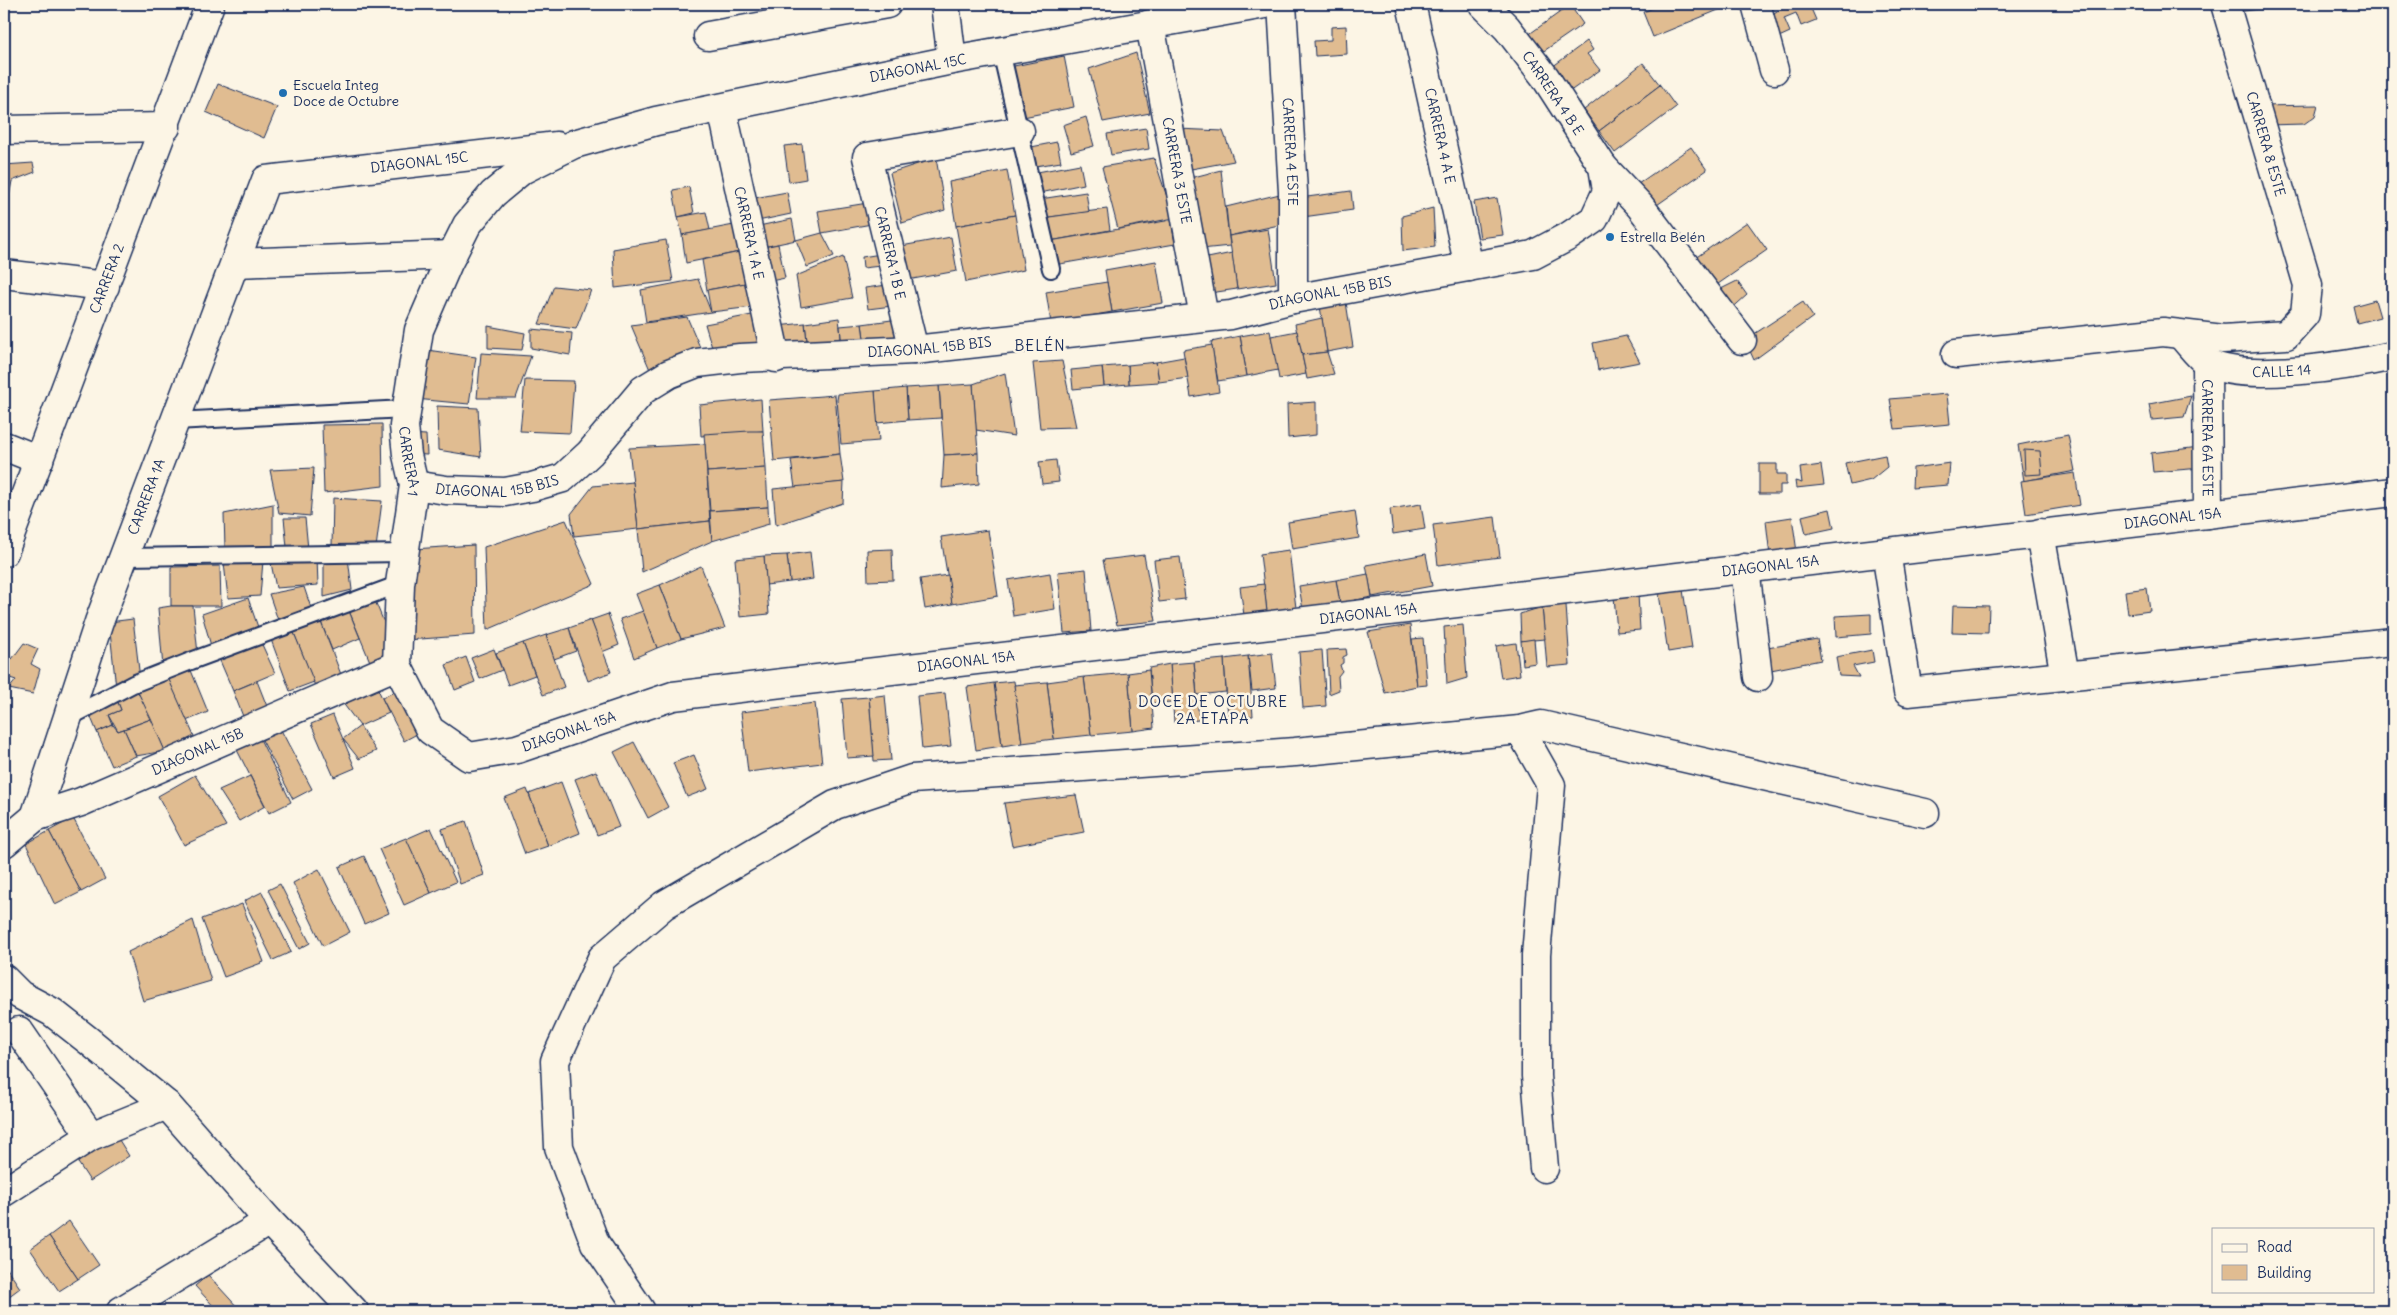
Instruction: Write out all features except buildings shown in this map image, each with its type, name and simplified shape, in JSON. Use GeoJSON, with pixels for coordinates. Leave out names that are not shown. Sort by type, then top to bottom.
{"type":"FeatureCollection","features":[{"type":"Feature","properties":{"kind":"street","name":"CARRERA 2"},"geometry":{"type":"LineString","coordinates":[[4,552],[166,127],[210,4]]}},
{"type":"Feature","properties":{"kind":"street"},"geometry":{"type":"LineString","coordinates":[[708,36],[887,4]]}},
{"type":"Feature","properties":{"kind":"street"},"geometry":{"type":"LineString","coordinates":[[945,4],[952,60]]}},
{"type":"Feature","properties":{"kind":"street","name":"DIAGONAL 15C"},"geometry":{"type":"LineString","coordinates":[[266,180],[574,144],[656,121],[952,60],[1265,4]]}},
{"type":"Feature","properties":{"kind":"street","name":"CARRERA 4 ESTE"},"geometry":{"type":"LineString","coordinates":[[1282,4],[1293,192],[1293,299]]}},
{"type":"Feature","properties":{"kind":"street","name":"CARRERA 4 A E"},"geometry":{"type":"LineString","coordinates":[[1411,4],[1469,267]]}},
{"type":"Feature","properties":{"kind":"street","name":"CARRERA 4 B E"},"geometry":{"type":"LineString","coordinates":[[1483,4],[1507,28],[1545,77],[1605,179],[1640,206],[1742,340]]}},
{"type":"Feature","properties":{"kind":"street"},"geometry":{"type":"LineString","coordinates":[[1756,4],[1774,70]]}},
{"type":"Feature","properties":{"kind":"street","name":"CARRERA 8 ESTE"},"geometry":{"type":"LineString","coordinates":[[2181,334],[2223,339],[2286,334],[2305,314],[2308,285],[2225,4]]}},
{"type":"Feature","properties":{"kind":"street","name":"CARRERA 3 ESTE"},"geometry":{"type":"LineString","coordinates":[[1150,24],[1204,317]]}},
{"type":"Feature","properties":{"kind":"street","name":"CARRERA 1 A E"},"geometry":{"type":"LineString","coordinates":[[722,108],[776,358]]}},
{"type":"Feature","properties":{"kind":"street"},"geometry":{"type":"LineString","coordinates":[[4,130],[166,127]]}},
{"type":"Feature","properties":{"kind":"street","name":"CARRERA 1 B E"},"geometry":{"type":"LineString","coordinates":[[914,350],[867,157],[1020,131]]}},
{"type":"Feature","properties":{"kind":"street","name":"DIAGONAL 15C"},"geometry":{"type":"LineString","coordinates":[[450,259],[467,225],[493,194],[522,170],[574,144]]}},
{"type":"Feature","properties":{"kind":"street","name":"DIAGONAL 15B BIS"},"geometry":{"type":"LineString","coordinates":[[414,485],[446,490],[504,492],[532,487],[563,478],[590,453],[643,390],[669,374],[697,363],[740,358],[776,358],[914,350],[1231,315],[1293,299],[1533,255],[1569,236],[1594,218],[1605,179]]}},
{"type":"Feature","properties":{"kind":"street","name":"CARRERA 1A"},"geometry":{"type":"LineString","coordinates":[[35,817],[99,622],[266,180]]}},
{"type":"Feature","properties":{"kind":"street"},"geometry":{"type":"LineString","coordinates":[[236,263],[450,259]]}},
{"type":"Feature","properties":{"kind":"street","name":"CARRERA 1"},"geometry":{"type":"LineString","coordinates":[[397,665],[400,584],[414,485],[407,455],[405,409],[419,330],[450,259]]}},
{"type":"Feature","properties":{"kind":"street"},"geometry":{"type":"LineString","coordinates":[[4,274],[105,286]]}},
{"type":"Feature","properties":{"kind":"street"},"geometry":{"type":"LineString","coordinates":[[1956,354],[2163,332],[2181,334],[2207,362]]}},
{"type":"Feature","properties":{"kind":"street","name":"CALLE 14"},"geometry":{"type":"LineString","coordinates":[[2207,362],[2250,373],[2356,364],[2393,356]]}},
{"type":"Feature","properties":{"kind":"street","name":"CARRERA 6A ESTE"},"geometry":{"type":"LineString","coordinates":[[2207,362],[2208,514]]}},
{"type":"Feature","properties":{"kind":"street"},"geometry":{"type":"LineString","coordinates":[[4,446],[39,460]]}},
{"type":"Feature","properties":{"kind":"street","name":"DIAGONAL 15A"},"geometry":{"type":"LineString","coordinates":[[397,665],[430,730],[469,757],[517,748],[673,696],[2393,492]]}},
{"type":"Feature","properties":{"kind":"street"},"geometry":{"type":"LineString","coordinates":[[2040,533],[2065,676]]}},
{"type":"Feature","properties":{"kind":"street"},"geometry":{"type":"LineString","coordinates":[[1886,552],[1908,692],[2393,642]]}},
{"type":"Feature","properties":{"kind":"street"},"geometry":{"type":"LineString","coordinates":[[1745,568],[1758,677]]}},
{"type":"Feature","properties":{"kind":"street","name":"DIAGONAL 15B"},"geometry":{"type":"LineString","coordinates":[[4,843],[35,817],[81,802],[397,665]]}},
{"type":"Feature","properties":{"kind":"street"},"geometry":{"type":"LineString","coordinates":[[641,1311],[596,1243],[559,1147],[556,1061],[602,958],[664,905],[835,805],[912,779],[1295,752],[1520,730],[1541,725],[1925,813]]}},
{"type":"Feature","properties":{"kind":"street"},"geometry":{"type":"LineString","coordinates":[[1520,730],[1551,785],[1536,955],[1536,1076],[1544,1168]]}},
{"type":"Feature","properties":{"kind":"street"},"geometry":{"type":"LineString","coordinates":[[4,979],[20,995],[52,1012],[167,1105],[269,1221],[354,1311]]}},
{"type":"Feature","properties":{"kind":"street"},"geometry":{"type":"LineString","coordinates":[[52,1012],[12,1036],[91,1136]]}},
{"type":"Feature","properties":{"kind":"street"},"geometry":{"type":"LineString","coordinates":[[4,1192],[91,1136],[167,1105]]}},
{"type":"Feature","properties":{"kind":"street"},"geometry":{"type":"LineString","coordinates":[[121,1311],[269,1221]]}},
{"type":"Feature","properties":{"kind":"lane"},"geometry":{"type":"LineString","coordinates":[[1002,51],[1051,269]]}},
{"type":"Feature","properties":{"kind":"lane"},"geometry":{"type":"LineString","coordinates":[[176,421],[405,409]]}},
{"type":"Feature","properties":{"kind":"lane"},"geometry":{"type":"LineString","coordinates":[[124,557],[405,553]]}},
{"type":"Feature","properties":{"kind":"lane"},"geometry":{"type":"LineString","coordinates":[[68,718],[134,684],[400,584]]}},
{"type":"Feature","properties":{"kind":"place","name":"Escuela Integ Doce de Octubre"},"geometry":{"type":"Point","coordinates":[283,93]}},
{"type":"Feature","properties":{"kind":"place","name":"Estrella Belén"},"geometry":{"type":"Point","coordinates":[1610,237]}},
{"type":"Feature","properties":{"kind":"district","name":"BELÉN"},"geometry":{"type":"Point","coordinates":[1040,345]}},
{"type":"Feature","properties":{"kind":"district","name":"DOCE DE OCTUBRE 2A ETAPA"},"geometry":{"type":"Point","coordinates":[1213,710]}}]}
